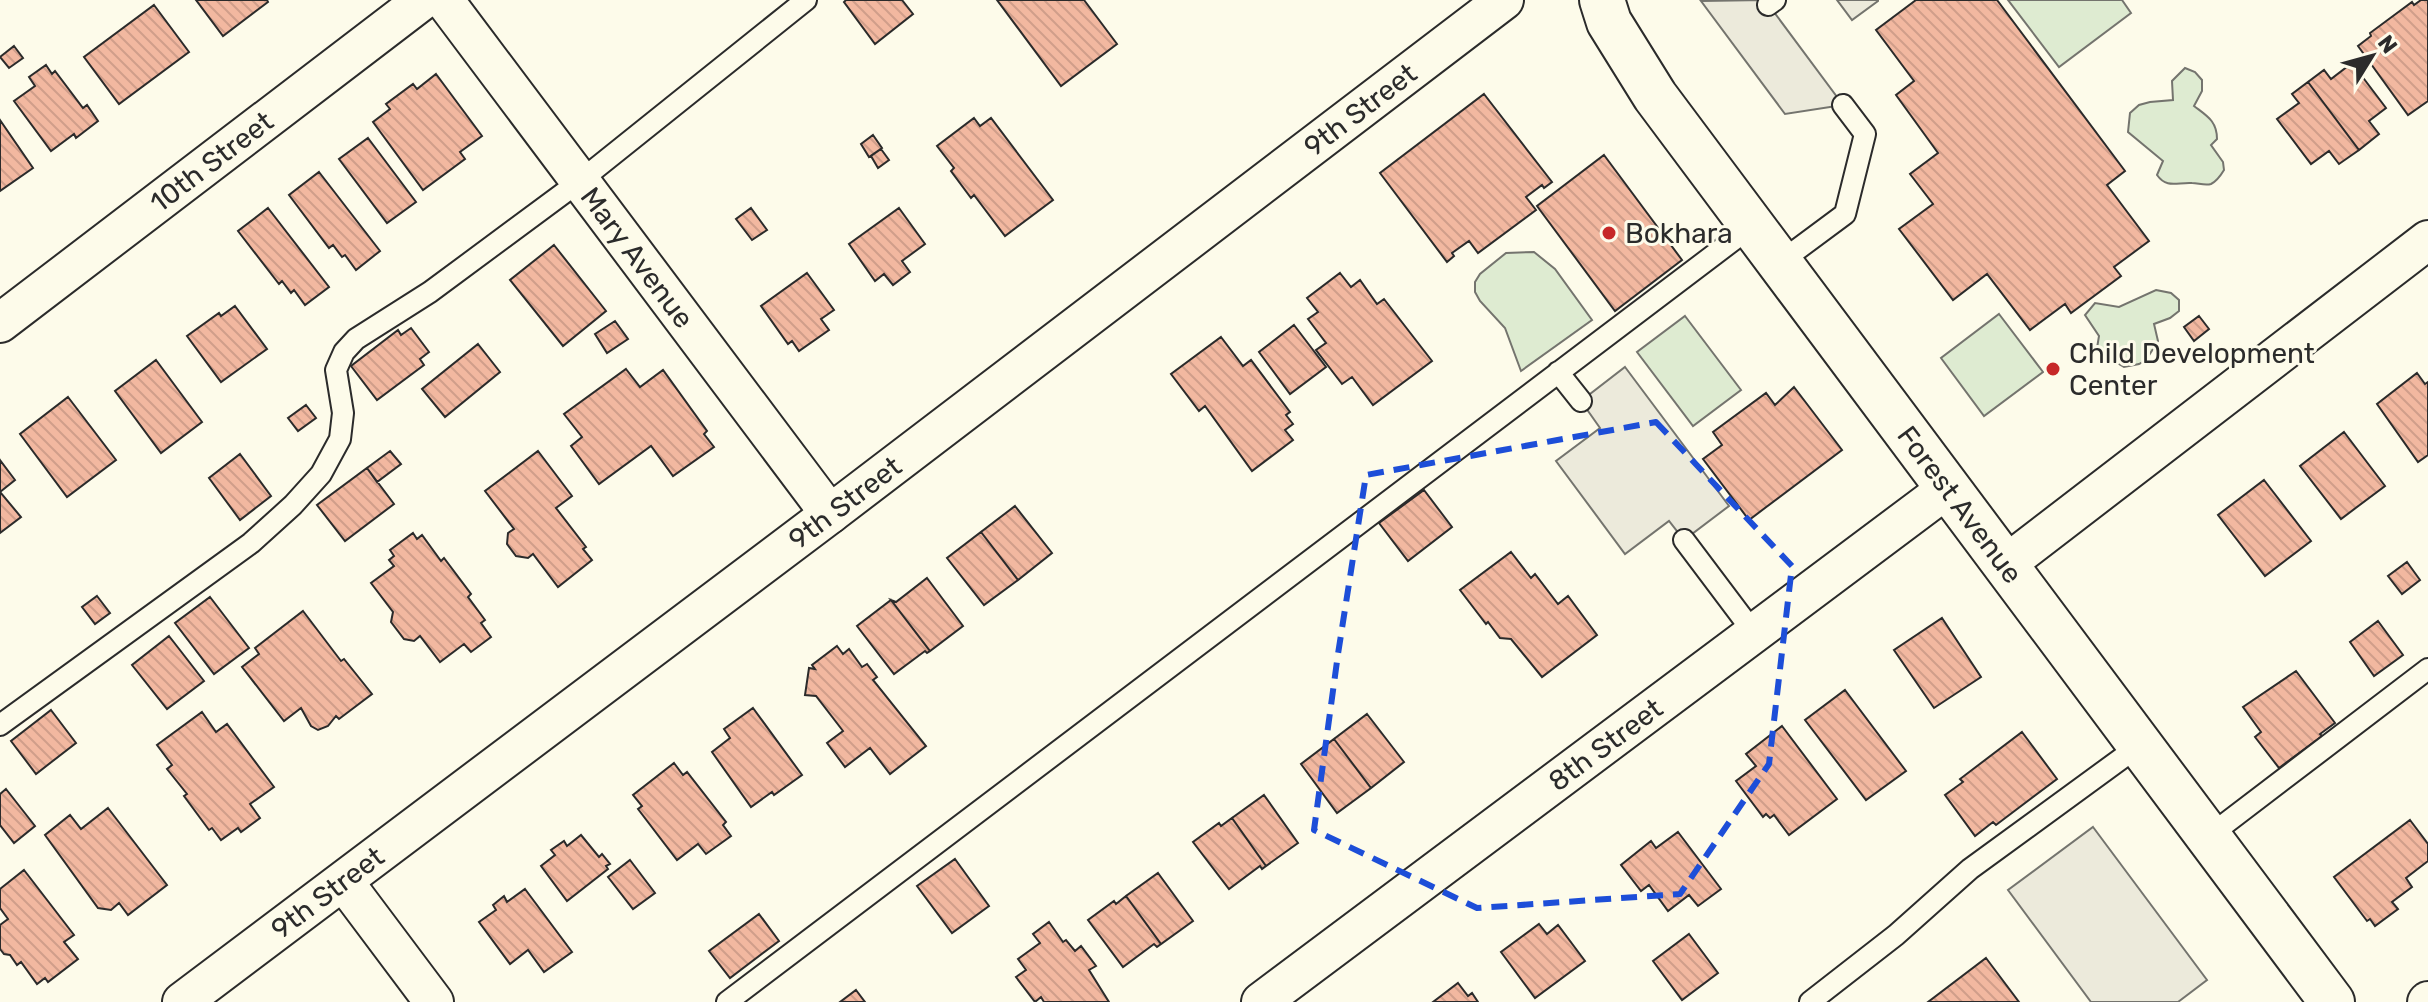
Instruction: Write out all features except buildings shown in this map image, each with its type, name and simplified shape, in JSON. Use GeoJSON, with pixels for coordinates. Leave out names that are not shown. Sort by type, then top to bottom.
{"type":"FeatureCollection","features":[{"type":"Feature","properties":{"kind":"street","name":"10th Street"},"geometry":{"type":"LineString","coordinates":[[0,323],[423,0]]}},
{"type":"Feature","properties":{"kind":"street","name":"Mary Avenue"},"geometry":{"type":"LineString","coordinates":[[444,0],[830,514]]}},
{"type":"Feature","properties":{"kind":"street","name":"9th Street"},"geometry":{"type":"LineString","coordinates":[[182,1002],[830,514],[1504,0]]}},
{"type":"Feature","properties":{"kind":"street","name":"Forest Avenue"},"geometry":{"type":"LineString","coordinates":[[1602,0],[1609,22],[1655,96],[2332,1002]]}},
{"type":"Feature","properties":{"kind":"street"},"geometry":{"type":"LineString","coordinates":[[2005,565],[2428,240]]}},
{"type":"Feature","properties":{"kind":"street","name":"8th Street"},"geometry":{"type":"LineString","coordinates":[[1261,1002],[1948,488]]}},
{"type":"Feature","properties":{"kind":"street"},"geometry":{"type":"LineString","coordinates":[[344,882],[434,1002]]}},
{"type":"Feature","properties":{"kind":"lane"},"geometry":{"type":"LineString","coordinates":[[0,725],[251,543],[293,505],[321,474],[340,439],[343,413],[336,370],[344,352],[356,339],[430,292],[580,181],[806,0]]}},
{"type":"Feature","properties":{"kind":"lane"},"geometry":{"type":"LineString","coordinates":[[1779,263],[1845,214],[1865,134],[1843,105]]}},
{"type":"Feature","properties":{"kind":"lane"},"geometry":{"type":"LineString","coordinates":[[727,1002],[1752,226]]}},
{"type":"Feature","properties":{"kind":"lane"},"geometry":{"type":"LineString","coordinates":[[1558,372],[1581,401]]}},
{"type":"Feature","properties":{"kind":"lane"},"geometry":{"type":"LineString","coordinates":[[1684,540],[1754,633]]}},
{"type":"Feature","properties":{"kind":"lane"},"geometry":{"type":"LineString","coordinates":[[2209,836],[2428,669]]}},
{"type":"Feature","properties":{"kind":"lane"},"geometry":{"type":"LineString","coordinates":[[1810,1002],[1896,935],[1970,869],[2140,745]]}},
{"type":"Feature","properties":{"kind":"highlighted area"},"geometry":{"type":"Polygon","coordinates":[[[1656,422],[1792,566],[1769,764],[1680,894],[1477,908],[1314,830],[1366,475],[1656,422]]]}},
{"type":"Feature","properties":{"kind":"green space"},"geometry":{"type":"Polygon","coordinates":[[[2008,0],[2122,0],[2131,13],[2059,67],[2008,0]]]}},
{"type":"Feature","properties":{"kind":"green space"},"geometry":{"type":"Polygon","coordinates":[[[2185,68],[2195,72],[2202,80],[2202,91],[2194,106],[2213,123],[2217,139],[2211,145],[2223,162],[2223,172],[2209,185],[2165,182],[2157,175],[2163,161],[2128,132],[2130,113],[2139,105],[2173,100],[2172,81],[2185,68]]]}},
{"type":"Feature","properties":{"kind":"green space"},"geometry":{"type":"Polygon","coordinates":[[[1534,252],[1555,269],[1592,320],[1521,371],[1505,328],[1480,301],[1475,292],[1475,282],[1480,274],[1506,253],[1534,252]]]}},
{"type":"Feature","properties":{"kind":"green space"},"geometry":{"type":"Polygon","coordinates":[[[2156,290],[2171,293],[2179,300],[2179,311],[2154,324],[2158,341],[2146,360],[2124,367],[2102,354],[2097,348],[2099,336],[2085,315],[2095,303],[2119,307],[2156,290]]]}},
{"type":"Feature","properties":{"kind":"green space"},"geometry":{"type":"Polygon","coordinates":[[[1999,314],[2043,372],[1984,416],[1941,358],[1999,314]]]}},
{"type":"Feature","properties":{"kind":"green space"},"geometry":{"type":"Polygon","coordinates":[[[1685,316],[1741,390],[1693,426],[1637,352],[1685,316]]]}},
{"type":"Feature","properties":{"kind":"shaded area"},"geometry":{"type":"Polygon","coordinates":[[[1765,0],[1843,105],[1785,114],[1701,1],[1765,0]]]}},
{"type":"Feature","properties":{"kind":"shaded area"},"geometry":{"type":"Polygon","coordinates":[[[1837,0],[1878,0],[1878,1],[1852,20],[1837,0]]]}},
{"type":"Feature","properties":{"kind":"shaded area"},"geometry":{"type":"Polygon","coordinates":[[[1625,367],[1729,506],[1684,540],[1669,521],[1625,554],[1556,461],[1600,428],[1581,401],[1625,367]]]}},
{"type":"Feature","properties":{"kind":"shaded area"},"geometry":{"type":"Polygon","coordinates":[[[2093,827],[2207,980],[2178,1002],[2091,1002],[2008,890],[2093,827]]]}},
{"type":"Feature","properties":{"kind":"place","name":"Bokhara"},"geometry":{"type":"Point","coordinates":[1609,233]}},
{"type":"Feature","properties":{"kind":"place","name":"Child Development Center"},"geometry":{"type":"Point","coordinates":[2053,369]}}]}
